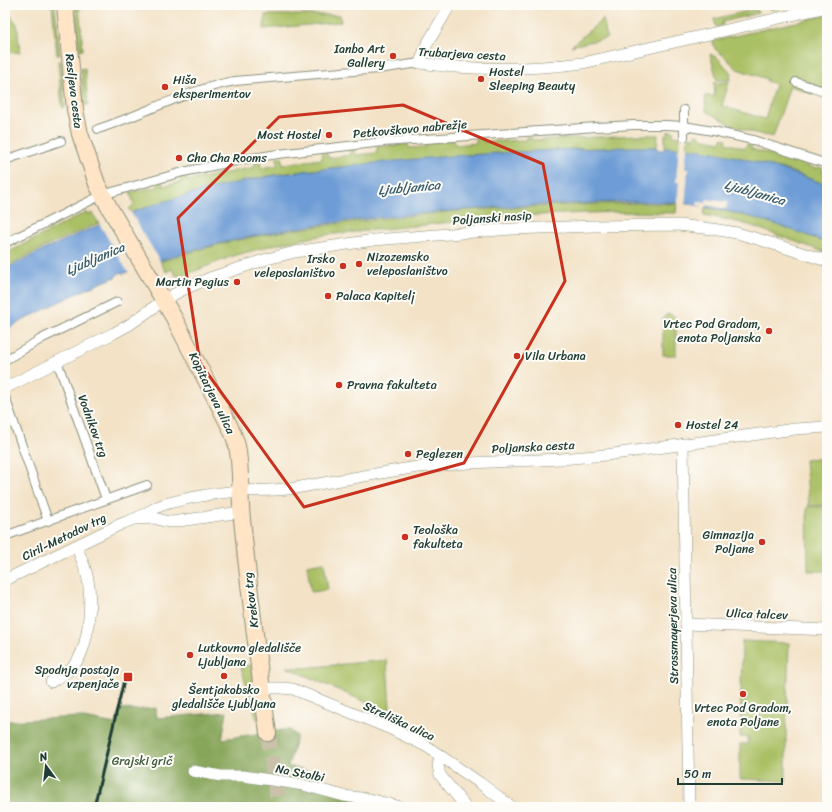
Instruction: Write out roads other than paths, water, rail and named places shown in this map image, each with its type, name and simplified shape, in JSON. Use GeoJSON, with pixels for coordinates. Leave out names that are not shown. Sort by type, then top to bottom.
{"type":"FeatureCollection","features":[{"type":"Feature","properties":{"kind":"main road","name":"Resljeva cesta"},"geometry":{"type":"LineString","coordinates":[[65,5],[75,110],[80,134],[97,184],[164,300]]}},
{"type":"Feature","properties":{"kind":"main road","name":"Kopitarjeva ulica"},"geometry":{"type":"LineString","coordinates":[[164,300],[233,434],[237,446],[239,462],[240,491]]}},
{"type":"Feature","properties":{"kind":"main road","name":"Krekov trg"},"geometry":{"type":"LineString","coordinates":[[240,491],[241,512],[268,732]]}},
{"type":"Feature","properties":{"kind":"street"},"geometry":{"type":"LineString","coordinates":[[420,64],[426,46],[450,5]]}},
{"type":"Feature","properties":{"kind":"street","name":"Trubarjeva cesta"},"geometry":{"type":"LineString","coordinates":[[98,129],[184,96],[236,81],[420,64],[453,68],[502,69],[583,63],[827,7]]}},
{"type":"Feature","properties":{"kind":"street"},"geometry":{"type":"LineString","coordinates":[[796,82],[827,92]]}},
{"type":"Feature","properties":{"kind":"street"},"geometry":{"type":"LineString","coordinates":[[684,110],[684,137]]}},
{"type":"Feature","properties":{"kind":"street","name":"Petkovškovo nabrežje"},"geometry":{"type":"LineString","coordinates":[[5,243],[106,201],[137,185],[195,169],[278,154],[383,142],[634,125],[684,126],[753,140],[827,164]]}},
{"type":"Feature","properties":{"kind":"street"},"geometry":{"type":"LineString","coordinates":[[5,160],[61,141]]}},
{"type":"Feature","properties":{"kind":"street","name":"Poljanski nasip"},"geometry":{"type":"LineString","coordinates":[[5,388],[124,328],[164,300],[180,291],[210,278],[261,261],[295,252],[374,240],[512,229],[679,225],[737,234],[827,261]]}},
{"type":"Feature","properties":{"kind":"street"},"geometry":{"type":"LineString","coordinates":[[5,360],[43,338],[117,302]]}},
{"type":"Feature","properties":{"kind":"street","name":"Vodnikov trg"},"geometry":{"type":"LineString","coordinates":[[57,361],[106,499]]}},
{"type":"Feature","properties":{"kind":"street"},"geometry":{"type":"LineString","coordinates":[[5,397],[48,521]]}},
{"type":"Feature","properties":{"kind":"street","name":"Poljanska cesta"},"geometry":{"type":"LineString","coordinates":[[240,491],[283,490],[418,467],[606,455],[827,426]]}},
{"type":"Feature","properties":{"kind":"street","name":"Strossmayerjeva ulica"},"geometry":{"type":"LineString","coordinates":[[683,444],[689,807]]}},
{"type":"Feature","properties":{"kind":"street"},"geometry":{"type":"LineString","coordinates":[[5,536],[147,485]]}},
{"type":"Feature","properties":{"kind":"street","name":"Ciril-Metodov trg"},"geometry":{"type":"LineString","coordinates":[[5,580],[121,524],[144,515],[154,508],[168,503],[240,491]]}},
{"type":"Feature","properties":{"kind":"street","name":"Ciril-Metodov trg"},"geometry":{"type":"LineString","coordinates":[[135,519],[155,518],[172,522],[241,512]]}},
{"type":"Feature","properties":{"kind":"street"},"geometry":{"type":"LineString","coordinates":[[52,682],[74,665],[83,651],[85,641],[90,593],[84,565],[76,546]]}},
{"type":"Feature","properties":{"kind":"street","name":"Ulica talcev"},"geometry":{"type":"LineString","coordinates":[[686,624],[827,630]]}},
{"type":"Feature","properties":{"kind":"street","name":"Streliška ulica"},"geometry":{"type":"LineString","coordinates":[[262,688],[293,689],[391,729],[426,746],[512,807]]}},
{"type":"Feature","properties":{"kind":"street"},"geometry":{"type":"LineString","coordinates":[[440,756],[438,766],[440,774],[466,807]]}},
{"type":"Feature","properties":{"kind":"street","name":"Na Stolbi"},"geometry":{"type":"LineString","coordinates":[[193,771],[221,776],[243,776],[286,782],[344,796],[369,799],[401,807]]}},
{"type":"Feature","properties":{"kind":"water","name":"Ljubljanica"},"geometry":{"type":"Polygon","coordinates":[[[657,147],[658,150],[664,150],[665,147],[697,149],[734,156],[765,164],[827,185],[827,243],[772,223],[735,213],[697,205],[670,202],[617,202],[520,206],[375,218],[317,225],[259,235],[174,256],[123,274],[122,272],[116,275],[116,277],[74,295],[5,330],[5,269],[98,225],[156,204],[215,188],[276,175],[407,160],[534,151],[657,147]]]}},
{"type":"Feature","properties":{"kind":"tunnel"},"geometry":{"type":"LineString","coordinates":[[268,733],[279,807]]}},
{"type":"Feature","properties":{"kind":"railway"},"geometry":{"type":"LineString","coordinates":[[94,807],[125,676]]}},
{"type":"Feature","properties":{"kind":"place","name":"Ianbo Art Gallery"},"geometry":{"type":"Point","coordinates":[393,56]}},
{"type":"Feature","properties":{"kind":"place","name":"Hostel Sleeping Beauty"},"geometry":{"type":"Point","coordinates":[481,79]}},
{"type":"Feature","properties":{"kind":"place","name":"Hiša eksperimentov"},"geometry":{"type":"Point","coordinates":[165,87]}},
{"type":"Feature","properties":{"kind":"place","name":"Most Hostel"},"geometry":{"type":"Point","coordinates":[329,135]}},
{"type":"Feature","properties":{"kind":"place","name":"Cha Cha Rooms"},"geometry":{"type":"Point","coordinates":[179,158]}},
{"type":"Feature","properties":{"kind":"place","name":"Nizozemsko veleposlaništvo"},"geometry":{"type":"Point","coordinates":[359,264]}},
{"type":"Feature","properties":{"kind":"place","name":"Irsko veleposlaništvo"},"geometry":{"type":"Point","coordinates":[343,266]}},
{"type":"Feature","properties":{"kind":"place","name":"Martin Pegius"},"geometry":{"type":"Point","coordinates":[237,282]}},
{"type":"Feature","properties":{"kind":"place","name":"Palaca Kapitelj"},"geometry":{"type":"Point","coordinates":[328,296]}},
{"type":"Feature","properties":{"kind":"place","name":"Vrtec Pod Gradom, enota Poljanska"},"geometry":{"type":"Point","coordinates":[769,331]}},
{"type":"Feature","properties":{"kind":"place","name":"Vila Urbana"},"geometry":{"type":"Point","coordinates":[517,356]}},
{"type":"Feature","properties":{"kind":"place","name":"Pravna fakulteta"},"geometry":{"type":"Point","coordinates":[339,385]}},
{"type":"Feature","properties":{"kind":"place","name":"Hostel 24"},"geometry":{"type":"Point","coordinates":[678,425]}},
{"type":"Feature","properties":{"kind":"place","name":"Peglezen"},"geometry":{"type":"Point","coordinates":[408,454]}},
{"type":"Feature","properties":{"kind":"place","name":"Teološka fakulteta"},"geometry":{"type":"Point","coordinates":[405,537]}},
{"type":"Feature","properties":{"kind":"place","name":"Gimnazija Poljane"},"geometry":{"type":"Point","coordinates":[762,542]}},
{"type":"Feature","properties":{"kind":"place","name":"Lutkovno gledališče Ljubljana"},"geometry":{"type":"Point","coordinates":[190,655]}},
{"type":"Feature","properties":{"kind":"place","name":"Šentjakobsko gledališče Ljubljana"},"geometry":{"type":"Point","coordinates":[224,676]}},
{"type":"Feature","properties":{"kind":"place","name":"Spodnja postaja vzpenjače"},"geometry":{"type":"Point","coordinates":[128,677]}},
{"type":"Feature","properties":{"kind":"place","name":"Vrtec Pod Gradom, enota Poljane"},"geometry":{"type":"Point","coordinates":[743,694]}},
{"type":"Feature","properties":{"kind":"park label","name":"Grajski grič"},"geometry":{"type":"Point","coordinates":[142,761]}}]}
